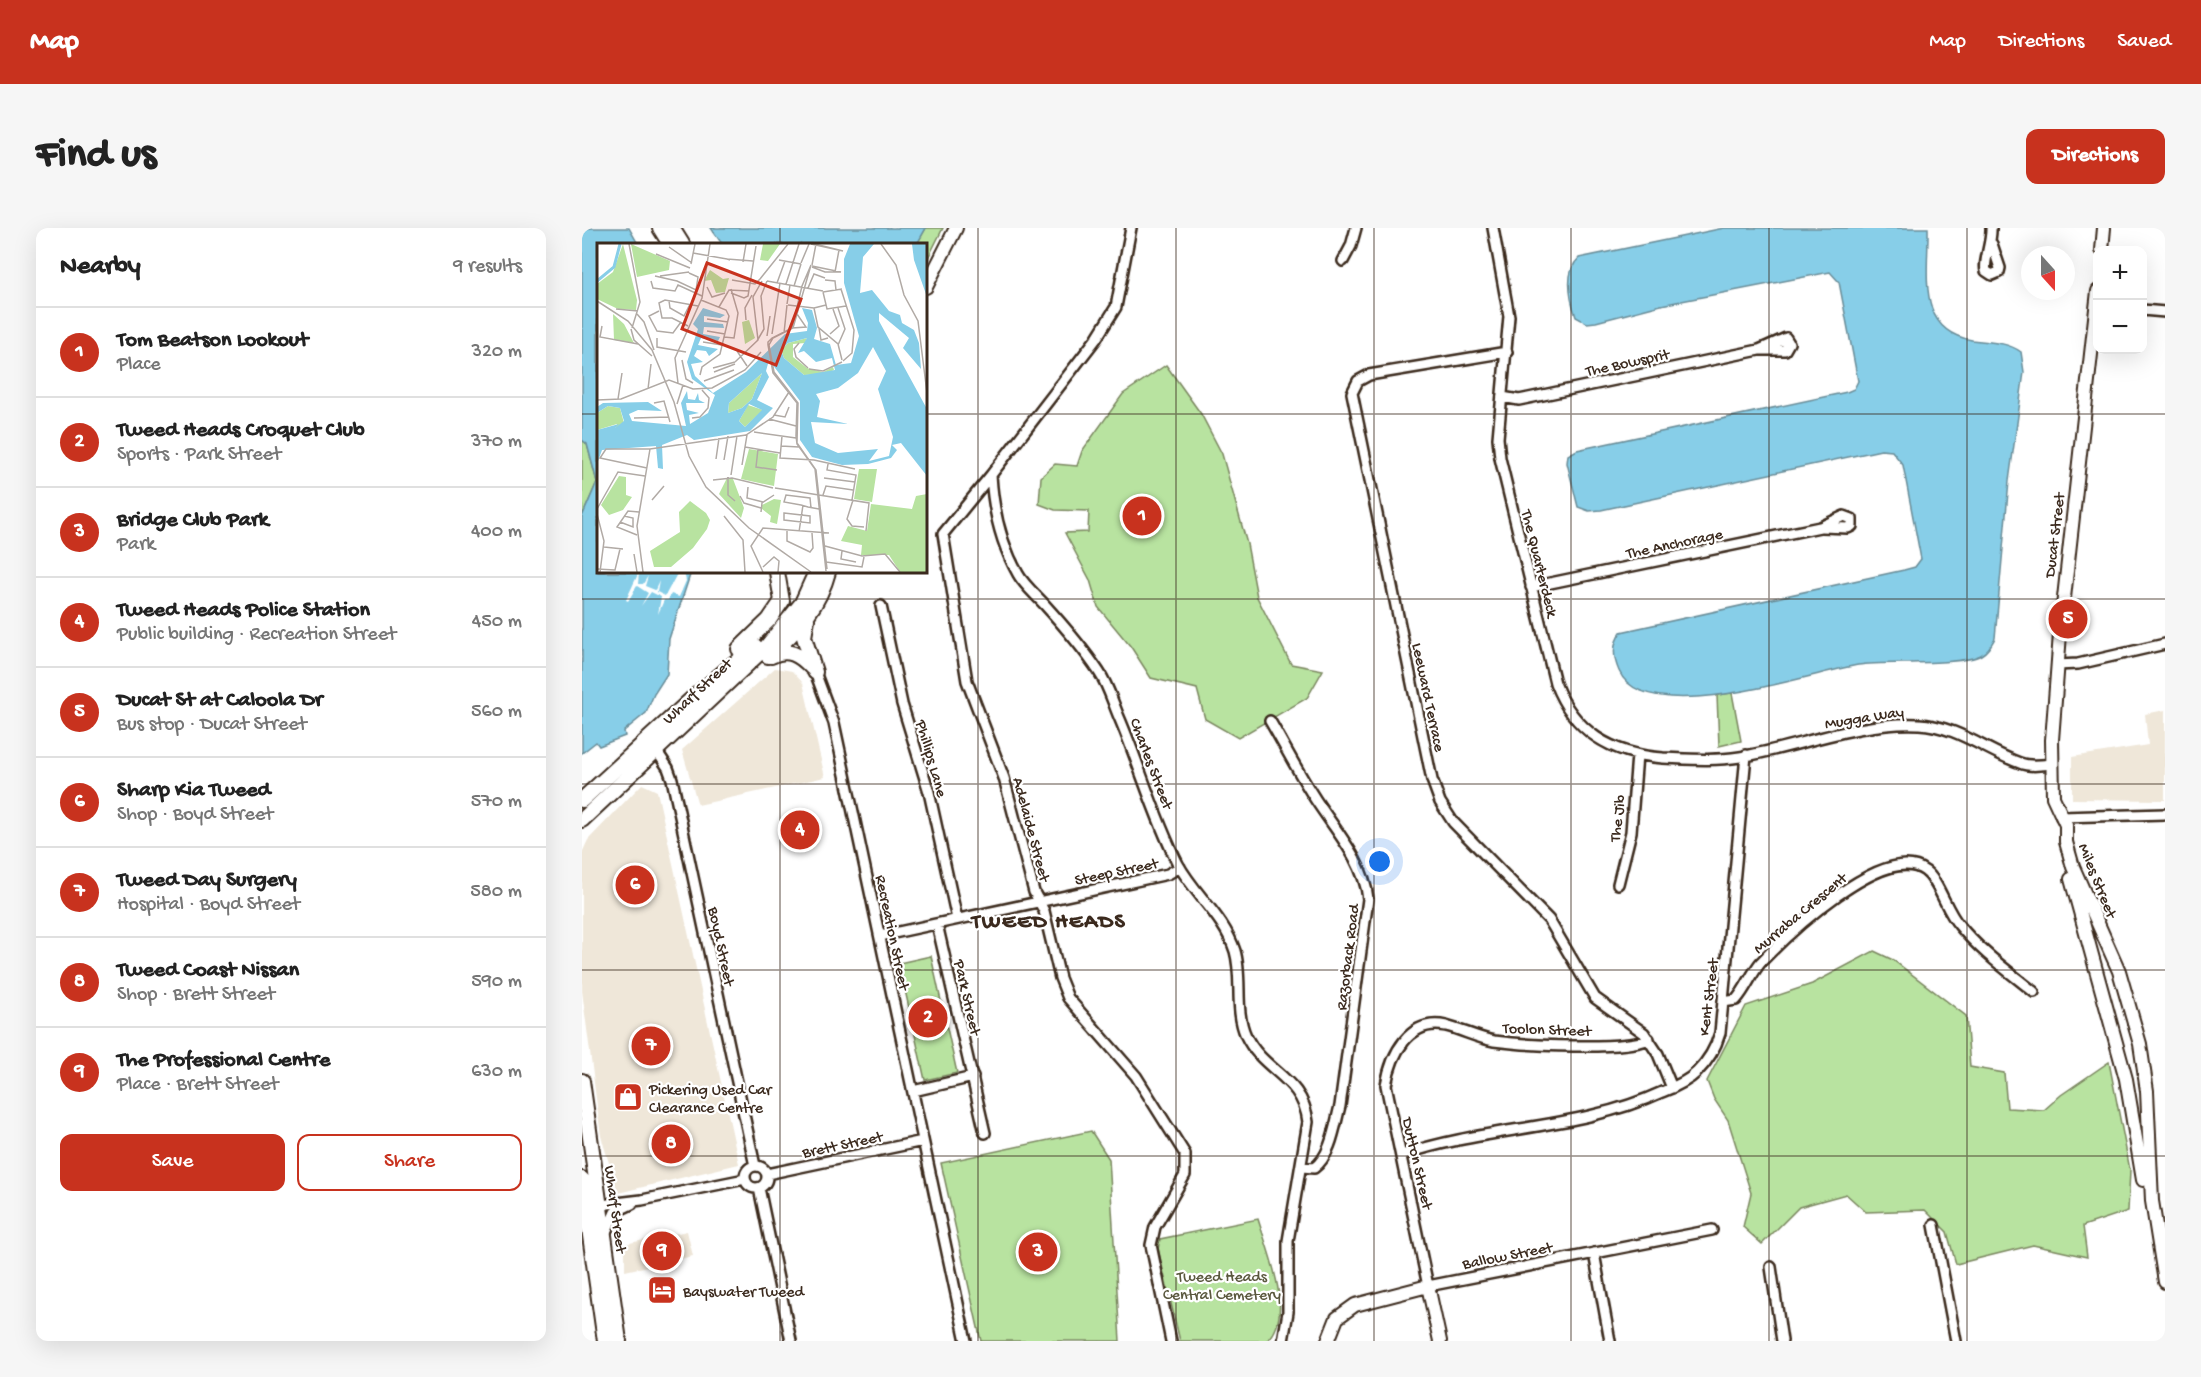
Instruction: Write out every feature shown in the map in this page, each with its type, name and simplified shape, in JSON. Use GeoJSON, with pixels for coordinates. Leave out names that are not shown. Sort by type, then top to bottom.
{"type":"FeatureCollection","features":[{"type":"Feature","properties":{"kind":"main road"},"geometry":{"type":"LineString","coordinates":[[660,228],[677,240]]}},
{"type":"Feature","properties":{"kind":"main road"},"geometry":{"type":"LineString","coordinates":[[693,698],[716,671],[779,608],[783,596],[777,573]]}},
{"type":"Feature","properties":{"kind":"main road","name":"Wharf Street"},"geometry":{"type":"LineString","coordinates":[[582,820],[693,698],[778,623],[794,601],[808,573]]}},
{"type":"Feature","properties":{"kind":"main road","name":"Wharf Street"},"geometry":{"type":"LineString","coordinates":[[582,800],[722,688],[786,626],[802,603],[816,573]]}},
{"type":"Feature","properties":{"kind":"main road"},"geometry":{"type":"LineString","coordinates":[[815,672],[804,630],[828,573]]}},
{"type":"Feature","properties":{"kind":"main road"},"geometry":{"type":"LineString","coordinates":[[762,661],[797,629],[810,611]]}},
{"type":"Feature","properties":{"kind":"main road"},"geometry":{"type":"LineString","coordinates":[[722,688],[777,653],[790,652],[802,657],[815,672]]}},
{"type":"Feature","properties":{"kind":"main road","name":"Wharf Street"},"geometry":{"type":"LineString","coordinates":[[582,1080],[619,1341]]}},
{"type":"Feature","properties":{"kind":"main road","name":"Wharf Street"},"geometry":{"type":"LineString","coordinates":[[582,1185],[584,1216],[604,1341]]}},
{"type":"Feature","properties":{"kind":"street"},"geometry":{"type":"LineString","coordinates":[[927,270],[947,228]]}},
{"type":"Feature","properties":{"kind":"street"},"geometry":{"type":"LineString","coordinates":[[927,285],[956,228]]}},
{"type":"Feature","properties":{"kind":"street"},"geometry":{"type":"LineString","coordinates":[[991,475],[1096,339],[1116,307],[1131,228]]}},
{"type":"Feature","properties":{"kind":"street"},"geometry":{"type":"LineString","coordinates":[[1343,261],[1351,246],[1356,228]]}},
{"type":"Feature","properties":{"kind":"street","name":"The Quarterdeck"},"geometry":{"type":"LineString","coordinates":[[1493,228],[1509,316],[1498,442],[1500,459],[1553,674],[1565,706],[1592,736],[1611,747],[1637,755],[1702,760],[1746,756]]}},
{"type":"Feature","properties":{"kind":"street"},"geometry":{"type":"LineString","coordinates":[[1991,228],[1992,244]]}},
{"type":"Feature","properties":{"kind":"street"},"geometry":{"type":"LineString","coordinates":[[2102,246],[2104,228]]}},
{"type":"Feature","properties":{"kind":"street"},"geometry":{"type":"LineString","coordinates":[[2147,310],[2165,312]]}},
{"type":"Feature","properties":{"kind":"street","name":"Ducat Street"},"geometry":{"type":"LineString","coordinates":[[2061,817],[2054,801],[2052,764],[2057,665],[2093,341]]}},
{"type":"Feature","properties":{"kind":"street","name":"The Bowsprit"},"geometry":{"type":"LineString","coordinates":[[1502,398],[1519,400],[1759,350]]}},
{"type":"Feature","properties":{"kind":"street","name":"Leeward Terrace"},"geometry":{"type":"LineString","coordinates":[[1507,352],[1369,375],[1358,381],[1352,393],[1432,780],[1440,802],[1453,822],[1549,920],[1595,998],[1632,1022],[1649,1039],[1672,1088]]}},
{"type":"Feature","properties":{"kind":"street","name":"Charles Street"},"geometry":{"type":"LineString","coordinates":[[991,475],[992,501],[998,527],[1018,575],[1063,625],[1101,674],[1163,831],[1180,867],[1212,909],[1231,940],[1238,969],[1241,1020],[1249,1041],[1257,1052],[1297,1090],[1305,1105],[1308,1122],[1288,1241],[1288,1312],[1283,1341]]}},
{"type":"Feature","properties":{"kind":"street","name":"Adelaide Street"},"geometry":{"type":"LineString","coordinates":[[991,475],[945,528],[942,540],[967,681],[1004,778],[1039,902],[1044,911],[1060,978],[1068,998],[1136,1076],[1185,1154],[1185,1175],[1155,1227],[1151,1245],[1171,1341]]}},
{"type":"Feature","properties":{"kind":"street","name":"The Anchorage"},"geometry":{"type":"LineString","coordinates":[[1531,587],[1822,526]]}},
{"type":"Feature","properties":{"kind":"street","name":"Phillips Lane"},"geometry":{"type":"LineString","coordinates":[[881,606],[902,704],[929,792],[957,919]]}},
{"type":"Feature","properties":{"kind":"street"},"geometry":{"type":"LineString","coordinates":[[2057,665],[2084,663],[2165,644]]}},
{"type":"Feature","properties":{"kind":"street","name":"Recreation Street"},"geometry":{"type":"LineString","coordinates":[[815,672],[834,723],[966,1341]]}},
{"type":"Feature","properties":{"kind":"street","name":"Razorback Road"},"geometry":{"type":"LineString","coordinates":[[1270,721],[1311,794],[1349,850],[1366,886],[1368,899],[1340,1106],[1321,1161],[1314,1168],[1302,1167]]}},
{"type":"Feature","properties":{"kind":"street","name":"Mugga Way"},"geometry":{"type":"LineString","coordinates":[[1746,756],[1869,728],[1920,724],[1961,735],[2020,764],[2052,764]]}},
{"type":"Feature","properties":{"kind":"street","name":"Boyd Street"},"geometry":{"type":"LineString","coordinates":[[652,744],[668,768],[672,779],[755,1166]]}},
{"type":"Feature","properties":{"kind":"street","name":"The Jib"},"geometry":{"type":"LineString","coordinates":[[1618,884],[1631,832],[1637,755]]}},
{"type":"Feature","properties":{"kind":"street","name":"Kent Street"},"geometry":{"type":"LineString","coordinates":[[1402,1155],[1433,1146],[1623,1108],[1672,1088],[1692,1076],[1710,1056],[1720,1033],[1746,756]]}},
{"type":"Feature","properties":{"kind":"street"},"geometry":{"type":"LineString","coordinates":[[2061,817],[2165,814]]}},
{"type":"Feature","properties":{"kind":"street","name":"Miles Street"},"geometry":{"type":"LineString","coordinates":[[2061,817],[2065,823],[2066,842],[2073,867],[2119,971],[2140,1044],[2146,1082],[2149,1176],[2155,1232]]}},
{"type":"Feature","properties":{"kind":"street","name":"Miles Street"},"geometry":{"type":"LineString","coordinates":[[2061,817],[2059,836],[2117,1041],[2165,1282]]}},
{"type":"Feature","properties":{"kind":"street","name":"Murraba Crescent"},"geometry":{"type":"LineString","coordinates":[[1723,1002],[1736,1000],[1761,962],[1834,898],[1859,880],[1893,867],[1912,866],[1925,871],[1934,881],[1945,907],[1979,947],[2034,992]]}},
{"type":"Feature","properties":{"kind":"street","name":"Steep Street"},"geometry":{"type":"LineString","coordinates":[[880,936],[1168,874],[1180,867]]}},
{"type":"Feature","properties":{"kind":"street","name":"Park Street"},"geometry":{"type":"LineString","coordinates":[[937,924],[985,1133]]}},
{"type":"Feature","properties":{"kind":"street","name":"Dutton Street"},"geometry":{"type":"LineString","coordinates":[[1440,1341],[1386,1085],[1389,1064],[1396,1050],[1408,1035],[1430,1025],[1444,1026]]}},
{"type":"Feature","properties":{"kind":"street","name":"Toolon Street"},"geometry":{"type":"LineString","coordinates":[[1444,1026],[1494,1041],[1609,1045],[1640,1044],[1649,1039]]}},
{"type":"Feature","properties":{"kind":"street"},"geometry":{"type":"LineString","coordinates":[[912,1091],[973,1077]]}},
{"type":"Feature","properties":{"kind":"street","name":"Brett Street"},"geometry":{"type":"LineString","coordinates":[[767,1174],[923,1141]]}},
{"type":"Feature","properties":{"kind":"street"},"geometry":{"type":"LineString","coordinates":[[755,1166],[762,1168],[767,1174],[765,1184],[759,1188],[752,1188],[745,1179],[747,1171],[755,1166]]}},
{"type":"Feature","properties":{"kind":"street"},"geometry":{"type":"LineString","coordinates":[[584,1216],[619,1202],[642,1200],[745,1179]]}},
{"type":"Feature","properties":{"kind":"street"},"geometry":{"type":"LineString","coordinates":[[759,1188],[791,1341]]}},
{"type":"Feature","properties":{"kind":"street"},"geometry":{"type":"LineString","coordinates":[[605,1242],[608,1225],[615,1212],[642,1200]]}},
{"type":"Feature","properties":{"kind":"street"},"geometry":{"type":"LineString","coordinates":[[1934,1225],[1956,1341]]}},
{"type":"Feature","properties":{"kind":"street","name":"Ballow Street"},"geometry":{"type":"LineString","coordinates":[[1328,1341],[1337,1318],[1352,1306],[1375,1298],[1712,1230]]}},
{"type":"Feature","properties":{"kind":"street"},"geometry":{"type":"LineString","coordinates":[[1594,1253],[1610,1341]]}},
{"type":"Feature","properties":{"kind":"street"},"geometry":{"type":"LineString","coordinates":[[1771,1267],[1782,1341]]}},
{"type":"Feature","properties":{"kind":"shaded area"},"geometry":{"type":"Polygon","coordinates":[[[775,668],[792,671],[803,683],[825,777],[698,805],[682,750],[775,668]]]}},
{"type":"Feature","properties":{"kind":"shaded area"},"geometry":{"type":"Polygon","coordinates":[[[2165,710],[2165,800],[2072,799],[2072,757],[2148,745],[2145,714],[2165,710]]]}},
{"type":"Feature","properties":{"kind":"shaded area"},"geometry":{"type":"Polygon","coordinates":[[[642,784],[657,791],[739,1164],[618,1193],[601,1136],[582,991],[582,853],[588,840],[642,784]]]}},
{"type":"Feature","properties":{"kind":"shaded area"},"geometry":{"type":"Polygon","coordinates":[[[687,1231],[693,1256],[625,1271],[625,1244],[687,1231]]]}},
{"type":"Feature","properties":{"kind":"green space"},"geometry":{"type":"Polygon","coordinates":[[[926,228],[943,228],[927,260],[927,243],[918,243],[926,228]]]}},
{"type":"Feature","properties":{"kind":"green space"},"geometry":{"type":"Polygon","coordinates":[[[1166,365],[1201,414],[1222,454],[1247,544],[1257,597],[1291,664],[1323,670],[1307,698],[1238,738],[1205,719],[1197,689],[1151,678],[1131,647],[1098,607],[1090,580],[1065,533],[1088,532],[1089,511],[1055,510],[1039,504],[1041,477],[1055,464],[1077,466],[1082,451],[1123,394],[1166,365]]]}},
{"type":"Feature","properties":{"kind":"green space"},"geometry":{"type":"Polygon","coordinates":[[[582,440],[587,444],[597,482],[582,517],[582,440]]]}},
{"type":"Feature","properties":{"kind":"green space"},"geometry":{"type":"Polygon","coordinates":[[[1732,693],[1741,741],[1719,746],[1717,695],[1732,693]]]}},
{"type":"Feature","properties":{"kind":"green space"},"geometry":{"type":"Polygon","coordinates":[[[1874,951],[1893,960],[1966,1016],[1970,1067],[2004,1073],[2007,1108],[2044,1110],[2061,1095],[2109,1062],[2130,1170],[2128,1211],[2083,1226],[2087,1257],[2033,1245],[1956,1264],[1947,1232],[1925,1210],[1866,1212],[1846,1194],[1799,1207],[1762,1244],[1743,1227],[1751,1193],[1728,1120],[1714,1099],[1707,1081],[1746,1006],[1812,984],[1874,951]]]}},
{"type":"Feature","properties":{"kind":"green space"},"geometry":{"type":"Polygon","coordinates":[[[931,956],[957,1073],[925,1080],[899,963],[931,956]]]}},
{"type":"Feature","properties":{"kind":"green space"},"geometry":{"type":"Polygon","coordinates":[[[1091,1131],[1109,1159],[1120,1341],[981,1341],[941,1163],[1091,1131]]]}},
{"type":"Feature","properties":{"kind":"green space","name":"Tweed Heads Central Cemetery"},"geometry":{"type":"Polygon","coordinates":[[[1258,1219],[1277,1282],[1279,1316],[1275,1330],[1267,1341],[1180,1341],[1158,1249],[1160,1239],[1258,1219]]]}},
{"type":"Feature","properties":{"kind":"water"},"geometry":{"type":"Polygon","coordinates":[[[582,228],[629,228],[637,243],[597,243],[597,482],[587,444],[582,440],[582,228]]]}},
{"type":"Feature","properties":{"kind":"water"},"geometry":{"type":"Polygon","coordinates":[[[711,228],[926,228],[918,243],[721,243],[711,228]]]}},
{"type":"Feature","properties":{"kind":"water"},"geometry":{"type":"Polygon","coordinates":[[[1724,228],[1928,228],[1929,297],[1933,312],[1941,325],[1954,334],[1972,340],[2004,344],[2021,352],[2024,372],[2009,481],[1995,638],[1981,655],[1957,661],[1858,665],[1768,686],[1693,697],[1661,696],[1635,688],[1619,671],[1614,651],[1621,632],[1904,570],[1915,567],[1921,559],[1903,465],[1892,451],[1881,450],[1601,510],[1589,511],[1578,507],[1567,463],[1568,455],[1577,450],[1854,389],[1858,381],[1839,282],[1830,272],[1661,305],[1596,322],[1587,323],[1576,317],[1570,294],[1570,278],[1574,264],[1579,258],[1724,228]]]}},
{"type":"Feature","properties":{"kind":"water"},"geometry":{"type":"Polygon","coordinates":[[[597,482],[597,573],[691,573],[669,639],[667,674],[654,694],[646,713],[624,731],[625,736],[599,746],[596,742],[582,753],[582,517],[597,482]]]}},
{"type":"Feature","properties":{"kind":"pier"},"geometry":{"type":"Polygon","coordinates":[[[639,573],[638,584],[643,584],[648,576],[645,586],[655,590],[659,581],[657,592],[665,596],[677,573],[684,573],[686,581],[679,597],[671,594],[668,600],[664,600],[658,614],[661,597],[651,592],[641,606],[648,593],[637,586],[628,601],[626,600],[639,573]]]}},
{"type":"Feature","properties":{"kind":"place","name":"Tom Beatson Lookout"},"geometry":{"type":"Point","coordinates":[1142,516]}},
{"type":"Feature","properties":{"kind":"place","name":"Ducat St at Caloola Dr"},"geometry":{"type":"Point","coordinates":[2068,619]}},
{"type":"Feature","properties":{"kind":"place","name":"Tweed Heads Police Station"},"geometry":{"type":"Point","coordinates":[800,830]}},
{"type":"Feature","properties":{"kind":"place","name":"Sharp Kia Tweed"},"geometry":{"type":"Point","coordinates":[635,885]}},
{"type":"Feature","properties":{"kind":"place","name":"Tweed Heads Croquet Club"},"geometry":{"type":"Point","coordinates":[928,1018]}},
{"type":"Feature","properties":{"kind":"place","name":"Tweed Day Surgery"},"geometry":{"type":"Point","coordinates":[651,1046]}},
{"type":"Feature","properties":{"kind":"place","name":"Pickering Used Car Clearance Centre"},"geometry":{"type":"Point","coordinates":[628,1097]}},
{"type":"Feature","properties":{"kind":"place","name":"Tweed Coast Nissan"},"geometry":{"type":"Point","coordinates":[671,1144]}},
{"type":"Feature","properties":{"kind":"place","name":"The Professional Centre"},"geometry":{"type":"Point","coordinates":[662,1251]}},
{"type":"Feature","properties":{"kind":"place","name":"Bridge Club Park"},"geometry":{"type":"Point","coordinates":[1038,1252]}},
{"type":"Feature","properties":{"kind":"place","name":"Bayswater Tweed"},"geometry":{"type":"Point","coordinates":[662,1290]}},
{"type":"Feature","properties":{"kind":"district","name":"TWEED HEADS"},"geometry":{"type":"Point","coordinates":[1049,919]}}]}
